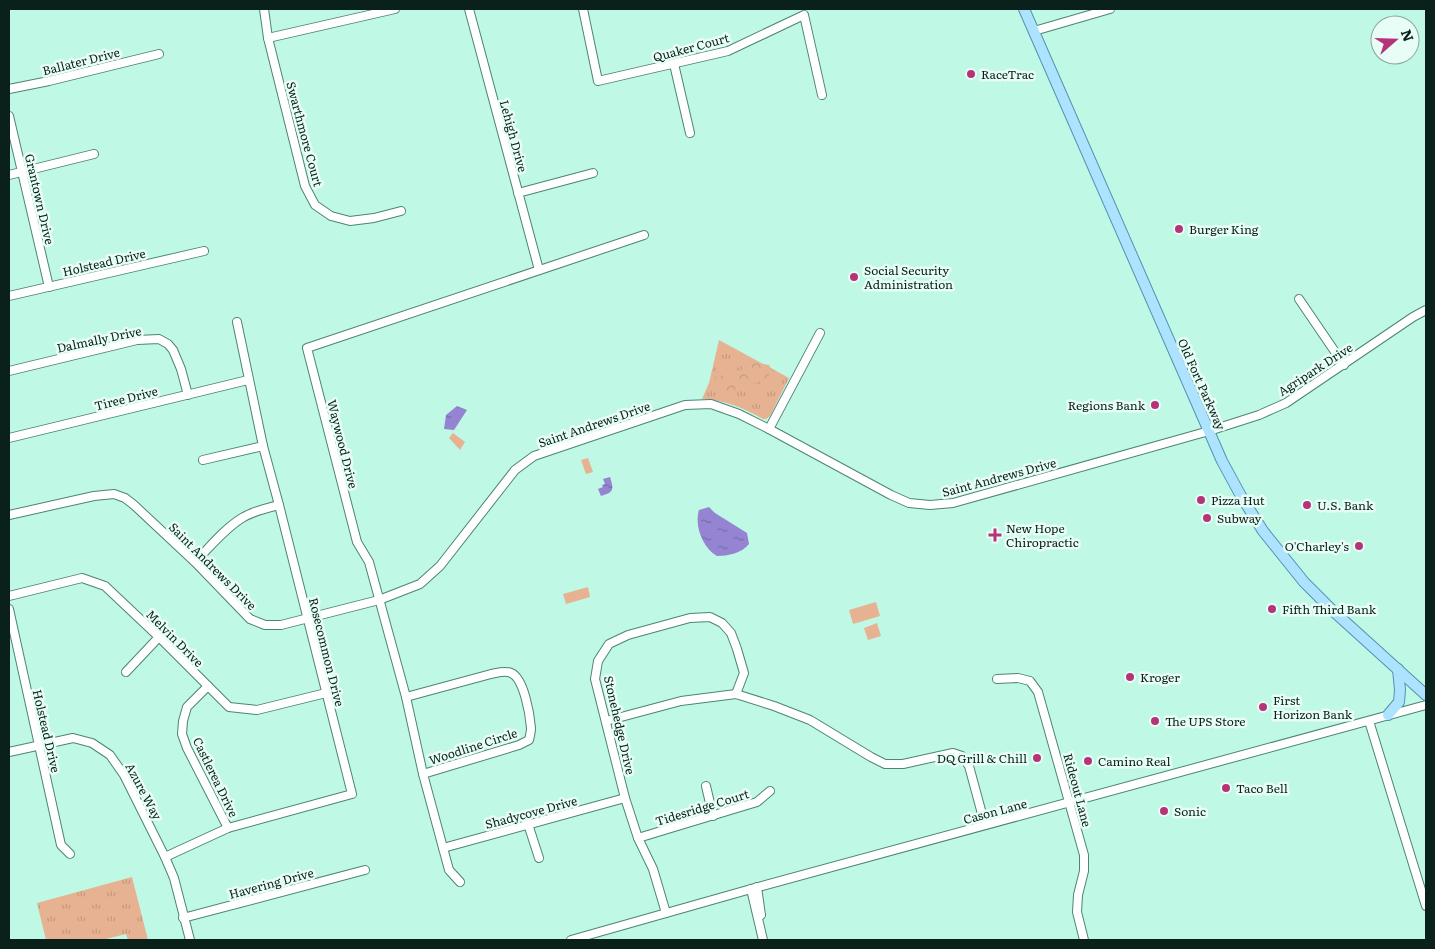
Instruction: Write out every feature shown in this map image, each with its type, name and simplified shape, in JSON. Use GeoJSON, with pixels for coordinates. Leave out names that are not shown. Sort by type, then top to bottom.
{"type":"FeatureCollection","features":[{"type":"Feature","properties":{"kind":"main road","name":"Old Fort Parkway"},"geometry":{"type":"LineString","coordinates":[[1024,9],[1222,461],[1241,496],[1263,531],[1304,582],[1330,609],[1426,695]]}},
{"type":"Feature","properties":{"kind":"main road"},"geometry":{"type":"LineString","coordinates":[[1388,715],[1399,702],[1398,669]]}},
{"type":"Feature","properties":{"kind":"street","name":"Swarthmore Court"},"geometry":{"type":"LineString","coordinates":[[264,9],[268,38],[305,186],[315,205],[331,216],[350,221],[374,218],[401,211]]}},
{"type":"Feature","properties":{"kind":"street"},"geometry":{"type":"LineString","coordinates":[[268,38],[395,9]]}},
{"type":"Feature","properties":{"kind":"street","name":"Lehigh Drive"},"geometry":{"type":"LineString","coordinates":[[469,9],[539,270]]}},
{"type":"Feature","properties":{"kind":"street","name":"Quaker Court"},"geometry":{"type":"LineString","coordinates":[[583,9],[598,81],[728,51],[804,15],[822,95]]}},
{"type":"Feature","properties":{"kind":"street"},"geometry":{"type":"LineString","coordinates":[[1034,31],[1110,9]]}},
{"type":"Feature","properties":{"kind":"street","name":"Ballater Drive"},"geometry":{"type":"LineString","coordinates":[[9,90],[159,54]]}},
{"type":"Feature","properties":{"kind":"street"},"geometry":{"type":"LineString","coordinates":[[674,64],[690,133]]}},
{"type":"Feature","properties":{"kind":"street","name":"Grantown Drive"},"geometry":{"type":"LineString","coordinates":[[9,116],[49,287]]}},
{"type":"Feature","properties":{"kind":"street"},"geometry":{"type":"LineString","coordinates":[[9,175],[94,154]]}},
{"type":"Feature","properties":{"kind":"street"},"geometry":{"type":"LineString","coordinates":[[518,192],[593,173]]}},
{"type":"Feature","properties":{"kind":"street","name":"Waywood Drive"},"geometry":{"type":"LineString","coordinates":[[460,882],[449,870],[380,600],[369,562],[357,542],[307,348],[644,235]]}},
{"type":"Feature","properties":{"kind":"street","name":"Holstead Drive"},"geometry":{"type":"LineString","coordinates":[[9,296],[204,251]]}},
{"type":"Feature","properties":{"kind":"street"},"geometry":{"type":"LineString","coordinates":[[1300,299],[1344,365]]}},
{"type":"Feature","properties":{"kind":"street","name":"Agripark Drive"},"geometry":{"type":"LineString","coordinates":[[1209,431],[1259,415],[1286,403],[1426,310]]}},
{"type":"Feature","properties":{"kind":"street","name":"Rosecommon Drive"},"geometry":{"type":"LineString","coordinates":[[165,857],[228,828],[352,794],[280,505],[263,446],[237,322]]}},
{"type":"Feature","properties":{"kind":"street"},"geometry":{"type":"LineString","coordinates":[[769,429],[820,332]]}},
{"type":"Feature","properties":{"kind":"street","name":"Dalmally Drive"},"geometry":{"type":"LineString","coordinates":[[9,371],[137,340],[159,339],[168,344],[173,350],[181,369],[188,395]]}},
{"type":"Feature","properties":{"kind":"street","name":"Tiree Drive"},"geometry":{"type":"LineString","coordinates":[[9,438],[248,380]]}},
{"type":"Feature","properties":{"kind":"street","name":"Saint Andrews Drive"},"geometry":{"type":"LineString","coordinates":[[9,515],[94,496],[114,494],[125,498],[195,562],[250,619],[265,625],[281,625],[380,600],[420,584],[440,566],[515,470],[534,456],[685,405],[712,404],[739,414],[891,495],[909,503],[930,505],[953,503],[1209,431]]}},
{"type":"Feature","properties":{"kind":"street"},"geometry":{"type":"LineString","coordinates":[[203,460],[263,446]]}},
{"type":"Feature","properties":{"kind":"street"},"geometry":{"type":"LineString","coordinates":[[195,562],[242,518],[260,510],[280,505]]}},
{"type":"Feature","properties":{"kind":"street","name":"Melvin Drive"},"geometry":{"type":"LineString","coordinates":[[9,596],[82,578],[105,586],[160,636],[229,707],[257,710],[326,693]]}},
{"type":"Feature","properties":{"kind":"street","name":"Holstead Drive"},"geometry":{"type":"LineString","coordinates":[[9,609],[61,845],[70,854]]}},
{"type":"Feature","properties":{"kind":"street","name":"Stonehedge Drive"},"geometry":{"type":"LineString","coordinates":[[666,913],[653,869],[638,838],[625,798],[595,680],[598,661],[609,644],[628,635],[690,618],[710,617],[722,623],[731,634],[738,649],[744,672],[736,694]]}},
{"type":"Feature","properties":{"kind":"street"},"geometry":{"type":"LineString","coordinates":[[126,672],[160,636]]}},
{"type":"Feature","properties":{"kind":"street","name":"Woodline Circle"},"geometry":{"type":"LineString","coordinates":[[406,697],[490,674],[505,672],[510,672],[516,676],[523,689],[532,730],[529,740],[519,745],[423,774]]}},
{"type":"Feature","properties":{"kind":"street","name":"Rideout Lane"},"geometry":{"type":"LineString","coordinates":[[997,679],[1018,678],[1030,681],[1038,692],[1084,855],[1084,871],[1078,895],[1077,912],[1084,940]]}},
{"type":"Feature","properties":{"kind":"street","name":"Castlerea Drive"},"geometry":{"type":"LineString","coordinates":[[208,686],[187,707],[182,734],[187,748],[228,828]]}},
{"type":"Feature","properties":{"kind":"street"},"geometry":{"type":"LineString","coordinates":[[606,721],[681,702],[736,694],[810,720],[885,764],[903,764],[953,753],[962,756],[969,766],[985,825]]}},
{"type":"Feature","properties":{"kind":"street","name":"Cason Lane"},"geometry":{"type":"LineString","coordinates":[[571,940],[754,888],[1426,705]]}},
{"type":"Feature","properties":{"kind":"street"},"geometry":{"type":"LineString","coordinates":[[1368,721],[1426,906]]}},
{"type":"Feature","properties":{"kind":"street","name":"Azure Way"},"geometry":{"type":"LineString","coordinates":[[9,752],[73,738],[92,743],[110,755],[124,775],[165,857],[174,878],[190,940]]}},
{"type":"Feature","properties":{"kind":"street"},"geometry":{"type":"LineString","coordinates":[[706,786],[713,816]]}},
{"type":"Feature","properties":{"kind":"street","name":"Tidesridge Court"},"geometry":{"type":"LineString","coordinates":[[638,838],[757,802],[770,791]]}},
{"type":"Feature","properties":{"kind":"street","name":"Shadycove Drive"},"geometry":{"type":"LineString","coordinates":[[443,848],[625,798]]}},
{"type":"Feature","properties":{"kind":"street"},"geometry":{"type":"LineString","coordinates":[[528,824],[539,858]]}},
{"type":"Feature","properties":{"kind":"street","name":"Havering Drive"},"geometry":{"type":"LineString","coordinates":[[183,918],[365,870]]}},
{"type":"Feature","properties":{"kind":"street"},"geometry":{"type":"LineString","coordinates":[[754,888],[763,940]]}},
{"type":"Feature","properties":{"kind":"green space"},"geometry":{"type":"Polygon","coordinates":[[[719,340],[789,378],[770,416],[766,419],[734,405],[702,399],[709,383],[719,340]]]}},
{"type":"Feature","properties":{"kind":"green space"},"geometry":{"type":"Polygon","coordinates":[[[755,363],[769,365],[773,372],[762,381],[731,391],[714,390],[712,386],[715,377],[736,372],[755,363]]]}},
{"type":"Feature","properties":{"kind":"green space"},"geometry":{"type":"Polygon","coordinates":[[[453,433],[465,442],[460,450],[449,438],[453,433]]]}},
{"type":"Feature","properties":{"kind":"green space"},"geometry":{"type":"Polygon","coordinates":[[[588,458],[593,472],[586,474],[581,460],[588,458]]]}},
{"type":"Feature","properties":{"kind":"green space"},"geometry":{"type":"Polygon","coordinates":[[[588,587],[590,597],[566,604],[563,594],[588,587]]]}},
{"type":"Feature","properties":{"kind":"green space"},"geometry":{"type":"Polygon","coordinates":[[[876,602],[880,616],[853,624],[849,610],[876,602]]]}},
{"type":"Feature","properties":{"kind":"green space"},"geometry":{"type":"Polygon","coordinates":[[[877,623],[881,636],[868,640],[864,628],[877,623]]]}},
{"type":"Feature","properties":{"kind":"green space"},"geometry":{"type":"Polygon","coordinates":[[[132,877],[148,940],[128,940],[126,934],[102,940],[46,940],[37,903],[132,877]]]}},
{"type":"Feature","properties":{"kind":"water"},"geometry":{"type":"Polygon","coordinates":[[[457,406],[467,410],[454,430],[444,429],[446,415],[457,406]]]}},
{"type":"Feature","properties":{"kind":"water"},"geometry":{"type":"Polygon","coordinates":[[[610,477],[612,490],[601,496],[598,489],[605,484],[603,479],[610,477]]]}},
{"type":"Feature","properties":{"kind":"water"},"geometry":{"type":"Polygon","coordinates":[[[709,507],[715,513],[747,533],[749,544],[743,550],[717,556],[708,548],[701,536],[698,516],[699,510],[709,507]]]}},
{"type":"Feature","properties":{"kind":"place","name":"RaceTrac"},"geometry":{"type":"Point","coordinates":[971,74]}},
{"type":"Feature","properties":{"kind":"place","name":"Burger King"},"geometry":{"type":"Point","coordinates":[1179,229]}},
{"type":"Feature","properties":{"kind":"place","name":"Social Security Administration"},"geometry":{"type":"Point","coordinates":[854,277]}},
{"type":"Feature","properties":{"kind":"place","name":"Regions Bank"},"geometry":{"type":"Point","coordinates":[1155,405]}},
{"type":"Feature","properties":{"kind":"place","name":"Pizza Hut"},"geometry":{"type":"Point","coordinates":[1201,500]}},
{"type":"Feature","properties":{"kind":"place","name":"U.S. Bank"},"geometry":{"type":"Point","coordinates":[1307,505]}},
{"type":"Feature","properties":{"kind":"place","name":"Subway"},"geometry":{"type":"Point","coordinates":[1207,518]}},
{"type":"Feature","properties":{"kind":"place","name":"New Hope Chiropractic"},"geometry":{"type":"Point","coordinates":[995,535]}},
{"type":"Feature","properties":{"kind":"place","name":"O'Charley's"},"geometry":{"type":"Point","coordinates":[1359,546]}},
{"type":"Feature","properties":{"kind":"place","name":"Fifth Third Bank"},"geometry":{"type":"Point","coordinates":[1272,609]}},
{"type":"Feature","properties":{"kind":"place","name":"Kroger"},"geometry":{"type":"Point","coordinates":[1130,677]}},
{"type":"Feature","properties":{"kind":"place","name":"First Horizon Bank"},"geometry":{"type":"Point","coordinates":[1263,707]}},
{"type":"Feature","properties":{"kind":"place","name":"The UPS Store"},"geometry":{"type":"Point","coordinates":[1155,721]}},
{"type":"Feature","properties":{"kind":"place","name":"DQ Grill & Chill"},"geometry":{"type":"Point","coordinates":[1037,758]}},
{"type":"Feature","properties":{"kind":"place","name":"Camino Real"},"geometry":{"type":"Point","coordinates":[1088,761]}},
{"type":"Feature","properties":{"kind":"place","name":"Taco Bell"},"geometry":{"type":"Point","coordinates":[1226,788]}},
{"type":"Feature","properties":{"kind":"place","name":"Sonic"},"geometry":{"type":"Point","coordinates":[1164,811]}}]}
